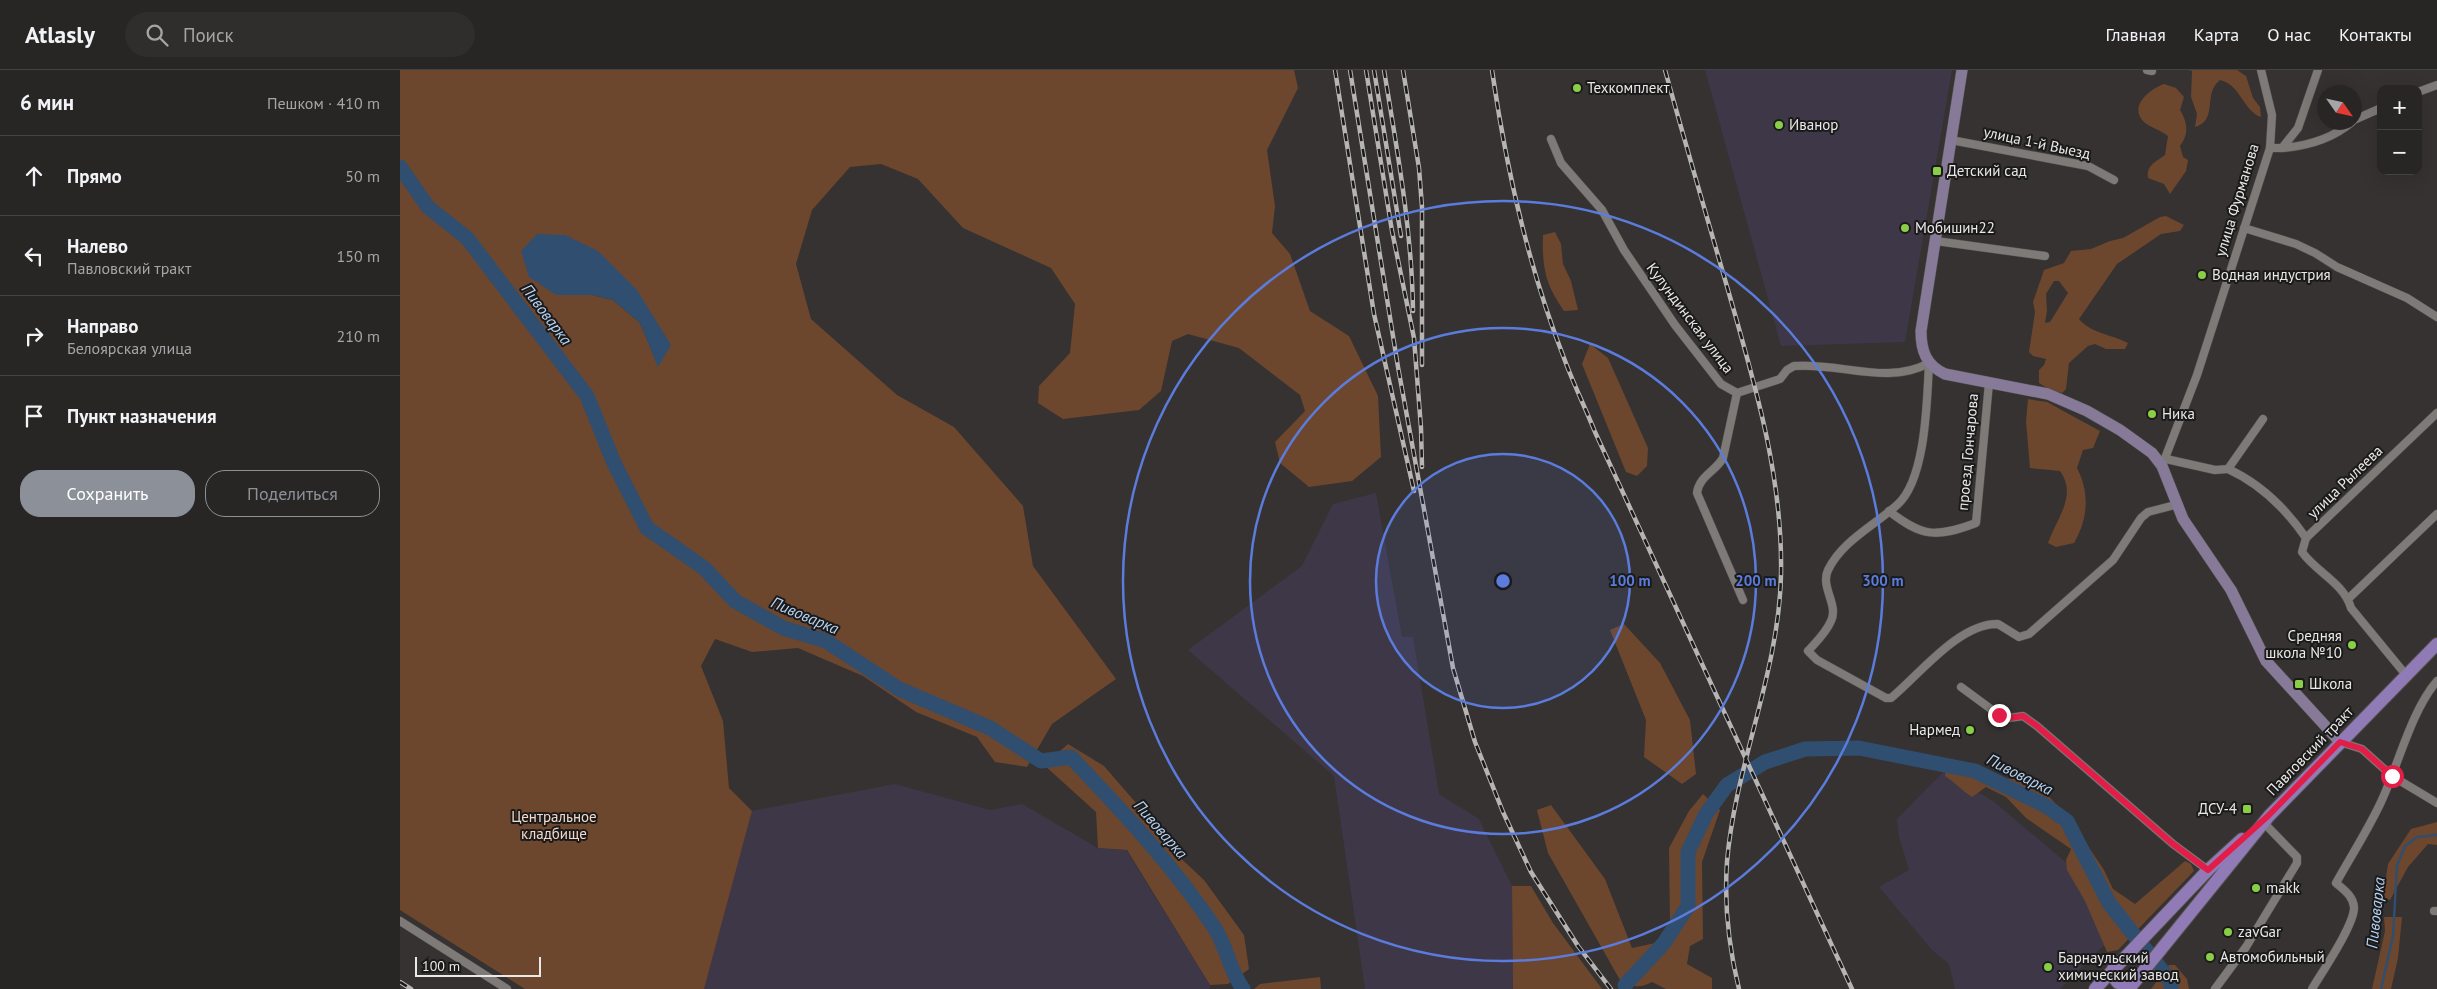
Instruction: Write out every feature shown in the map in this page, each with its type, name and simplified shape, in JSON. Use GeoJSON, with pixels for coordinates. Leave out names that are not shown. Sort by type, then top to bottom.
{"type":"FeatureCollection","features":[{"type":"Feature","properties":{"kind":"main road","name":"Павловский тракт"},"geometry":{"type":"LineString","coordinates":[[2095,989],[2208,870],[2266,819],[2437,644]]}},
{"type":"Feature","properties":{"kind":"main road","name":"Павловский тракт"},"geometry":{"type":"LineString","coordinates":[[2130,988],[2266,819]]}},
{"type":"Feature","properties":{"kind":"main road"},"geometry":{"type":"LineString","coordinates":[[2162,917],[2176,918],[2176,930]]}},
{"type":"Feature","properties":{"kind":"main road"},"geometry":{"type":"LineString","coordinates":[[2113,969],[2114,978],[2118,983],[2130,988]]}},
{"type":"Feature","properties":{"kind":"street"},"geometry":{"type":"LineString","coordinates":[[1962,70],[1921,331],[1923,352],[1930,363],[1945,374],[2030,389],[2068,402],[2138,442],[2164,463],[2215,470],[2228,469],[2263,419]]}},
{"type":"Feature","properties":{"kind":"street","name":"улица Фурманова"},"geometry":{"type":"LineString","coordinates":[[2164,463],[2197,375],[2270,148],[2272,115],[2261,70]]}},
{"type":"Feature","properties":{"kind":"street"},"geometry":{"type":"LineString","coordinates":[[2282,148],[2298,128],[2318,70]]}},
{"type":"Feature","properties":{"kind":"street"},"geometry":{"type":"LineString","coordinates":[[2422,91],[2437,85]]}},
{"type":"Feature","properties":{"kind":"street"},"geometry":{"type":"LineString","coordinates":[[2362,117],[2377,110]]}},
{"type":"Feature","properties":{"kind":"street"},"geometry":{"type":"LineString","coordinates":[[2270,148],[2302,147],[2342,130]]}},
{"type":"Feature","properties":{"kind":"street","name":"Кулундинская улица"},"geometry":{"type":"LineString","coordinates":[[1551,139],[1561,163],[1602,210],[1624,250],[1675,325],[1721,384],[1737,394],[1723,458],[1720,464],[1701,481],[1697,493],[1744,600]]}},
{"type":"Feature","properties":{"kind":"street","name":"улица 1-й Выезд"},"geometry":{"type":"LineString","coordinates":[[1951,140],[2088,166],[2114,180]]}},
{"type":"Feature","properties":{"kind":"street"},"geometry":{"type":"LineString","coordinates":[[2244,228],[2309,250],[2336,267],[2407,298],[2437,317]]}},
{"type":"Feature","properties":{"kind":"street"},"geometry":{"type":"LineString","coordinates":[[1936,241],[2045,256]]}},
{"type":"Feature","properties":{"kind":"street"},"geometry":{"type":"LineString","coordinates":[[1737,394],[1780,379],[1787,370],[1794,366],[1894,374],[1916,370],[1930,363]]}},
{"type":"Feature","properties":{"kind":"street"},"geometry":{"type":"LineString","coordinates":[[1930,363],[1925,424],[1911,487],[1898,504],[1876,520],[1847,546],[1827,572],[1826,584],[1833,612],[1832,620],[1827,630],[1808,651],[1826,665],[1886,698],[1891,698],[1922,670],[1935,655],[1976,630],[1998,624],[2019,637],[2029,634],[2113,560],[2141,518],[2148,512],[2175,505]]}},
{"type":"Feature","properties":{"kind":"street","name":"проезд Гончарова"},"geometry":{"type":"LineString","coordinates":[[1889,511],[1909,527],[1923,533],[1953,532],[1976,523],[1989,383]]}},
{"type":"Feature","properties":{"kind":"street","name":"улица Рылеева"},"geometry":{"type":"LineString","coordinates":[[2228,469],[2245,477],[2273,499],[2306,538],[2437,413]]}},
{"type":"Feature","properties":{"kind":"street"},"geometry":{"type":"LineString","coordinates":[[2164,463],[2175,505],[2231,590],[2266,661],[2340,742],[2362,749],[2392,776],[2437,803]]}},
{"type":"Feature","properties":{"kind":"street"},"geometry":{"type":"LineString","coordinates":[[2348,598],[2437,514]]}},
{"type":"Feature","properties":{"kind":"street"},"geometry":{"type":"LineString","coordinates":[[2306,538],[2302,552],[2348,598],[2351,608],[2406,675]]}},
{"type":"Feature","properties":{"kind":"street"},"geometry":{"type":"LineString","coordinates":[[2312,989],[2351,922],[2354,907],[2351,897],[2336,883],[2380,803],[2411,729],[2430,689],[2437,681]]}},
{"type":"Feature","properties":{"kind":"street"},"geometry":{"type":"LineString","coordinates":[[1961,687],[1999,715],[2009,718],[2023,716],[2037,726],[2173,844],[2208,870]]}},
{"type":"Feature","properties":{"kind":"street"},"geometry":{"type":"LineString","coordinates":[[2215,989],[2246,947],[2297,863],[2297,857],[2266,819]]}},
{"type":"Feature","properties":{"kind":"street"},"geometry":{"type":"LineString","coordinates":[[400,921],[507,989]]}},
{"type":"Feature","properties":{"kind":"shaded area"},"geometry":{"type":"Polygon","coordinates":[[[1705,70],[1952,70],[1905,342],[1781,346],[1705,70]]]}},
{"type":"Feature","properties":{"kind":"shaded area"},"geometry":{"type":"Polygon","coordinates":[[[1376,493],[1402,637],[1413,637],[1439,794],[1479,819],[1512,886],[1513,989],[1365,989],[1334,776],[1188,650],[1302,566],[1333,504],[1376,493]]]}},
{"type":"Feature","properties":{"kind":"shaded area"},"geometry":{"type":"Polygon","coordinates":[[[1944,771],[1993,801],[2082,876],[2108,941],[2060,989],[1955,989],[1949,964],[1932,950],[1879,887],[1909,870],[1899,837],[1897,819],[1944,771]]]}},
{"type":"Feature","properties":{"kind":"shaded area"},"geometry":{"type":"Polygon","coordinates":[[[895,784],[990,810],[1022,804],[1098,848],[1126,850],[1210,985],[1210,989],[704,989],[752,811],[895,784]]]}},
{"type":"Feature","properties":{"kind":"green space","name":"Центральное кладбище"},"geometry":{"type":"Polygon","coordinates":[[[400,70],[1294,70],[1298,88],[1267,150],[1275,206],[1272,233],[1290,254],[1310,311],[1349,336],[1378,396],[1381,457],[1352,481],[1309,487],[1280,463],[1275,442],[1305,411],[1300,395],[1239,348],[1188,334],[1172,341],[1161,391],[1139,410],[1063,419],[1038,403],[1039,386],[1070,353],[1075,304],[1051,268],[963,228],[918,179],[881,164],[850,167],[812,210],[796,264],[811,319],[897,395],[954,427],[1023,506],[1033,566],[1116,679],[1052,724],[1027,767],[995,762],[977,737],[916,712],[863,676],[798,648],[752,652],[715,639],[701,666],[723,721],[729,788],[752,811],[704,989],[525,989],[400,910],[400,70]],[[565,235],[556,295],[592,295],[613,300],[640,323],[658,366],[670,344],[565,235]]]}},
{"type":"Feature","properties":{"kind":"green space"},"geometry":{"type":"Polygon","coordinates":[[[2189,70],[2237,70],[2246,76],[2253,98],[2260,107],[2261,117],[2250,109],[2233,87],[2220,80],[2212,92],[2209,113],[2206,119],[2202,124],[2195,127],[2197,114],[2191,97],[2192,71],[2189,70]]]}},
{"type":"Feature","properties":{"kind":"green space"},"geometry":{"type":"Polygon","coordinates":[[[2164,84],[2176,88],[2184,97],[2180,110],[2185,119],[2186,133],[2180,146],[2183,157],[2188,160],[2186,171],[2170,194],[2164,184],[2148,178],[2152,164],[2165,155],[2168,136],[2144,122],[2138,110],[2147,94],[2164,84]]]}},
{"type":"Feature","properties":{"kind":"green space"},"geometry":{"type":"Polygon","coordinates":[[[2166,216],[2184,225],[2180,231],[2161,234],[2117,264],[2079,319],[2096,331],[2128,343],[2125,349],[2106,349],[2095,344],[2088,346],[2069,363],[2066,389],[2062,393],[2050,390],[2039,383],[2039,370],[2044,365],[2046,359],[2033,356],[2029,352],[2035,312],[2033,302],[2044,270],[2064,263],[2071,251],[2091,249],[2123,238],[2160,217],[2166,216]],[[2054,281],[2046,294],[2047,311],[2045,323],[2050,322],[2068,293],[2059,281],[2054,281]]]}},
{"type":"Feature","properties":{"kind":"green space"},"geometry":{"type":"Polygon","coordinates":[[[1555,232],[1561,244],[1563,264],[1571,281],[1578,310],[1564,311],[1546,275],[1543,257],[1543,235],[1555,232]]]}},
{"type":"Feature","properties":{"kind":"green space"},"geometry":{"type":"Polygon","coordinates":[[[1590,344],[1608,358],[1648,448],[1647,466],[1637,476],[1626,472],[1582,364],[1590,344]]]}},
{"type":"Feature","properties":{"kind":"green space"},"geometry":{"type":"Polygon","coordinates":[[[2028,399],[2047,402],[2100,431],[2093,448],[2083,450],[2077,468],[2084,487],[2086,506],[2082,525],[2074,543],[2056,547],[2048,543],[2064,507],[2067,489],[2060,471],[2030,468],[2026,421],[2028,399]]]}},
{"type":"Feature","properties":{"kind":"green space"},"geometry":{"type":"Polygon","coordinates":[[[1624,624],[1660,663],[1690,720],[1696,774],[1682,784],[1644,757],[1646,720],[1610,630],[1624,624]]]}},
{"type":"Feature","properties":{"kind":"green space"},"geometry":{"type":"Polygon","coordinates":[[[1068,744],[1104,766],[1149,818],[1158,837],[1204,880],[1244,935],[1249,969],[1228,984],[1210,985],[1127,850],[1098,848],[1096,812],[1044,765],[1068,744]]]}},
{"type":"Feature","properties":{"kind":"green space"},"geometry":{"type":"Polygon","coordinates":[[[1948,761],[1970,763],[1996,778],[2033,780],[2056,804],[2082,837],[2104,870],[2113,889],[2135,904],[2185,861],[2191,864],[2194,871],[2118,950],[2107,952],[2085,901],[2067,870],[2066,860],[2071,849],[2026,818],[2006,797],[1986,787],[1972,797],[1968,795],[1945,776],[1948,761]]]}},
{"type":"Feature","properties":{"kind":"green space"},"geometry":{"type":"Polygon","coordinates":[[[1703,794],[1720,810],[1702,862],[1703,939],[1690,946],[1687,964],[1712,978],[1712,989],[1666,989],[1652,982],[1643,986],[1629,984],[1620,980],[1548,853],[1537,810],[1551,805],[1605,879],[1632,948],[1660,942],[1670,923],[1669,848],[1689,811],[1703,794]]]}},
{"type":"Feature","properties":{"kind":"green space"},"geometry":{"type":"Polygon","coordinates":[[[2437,822],[2437,845],[2428,844],[2408,867],[2390,900],[2383,897],[2388,864],[2411,829],[2437,822]]]}},
{"type":"Feature","properties":{"kind":"green space"},"geometry":{"type":"Polygon","coordinates":[[[1512,886],[1531,886],[1553,923],[1602,989],[1513,989],[1512,886]]]}},
{"type":"Feature","properties":{"kind":"green space"},"geometry":{"type":"Polygon","coordinates":[[[2384,917],[2402,917],[2398,958],[2391,989],[2372,989],[2385,931],[2384,917]]]}},
{"type":"Feature","properties":{"kind":"green space"},"geometry":{"type":"Polygon","coordinates":[[[2169,965],[2175,965],[2187,979],[2189,989],[2151,989],[2169,965]]]}},
{"type":"Feature","properties":{"kind":"green space"},"geometry":{"type":"Polygon","coordinates":[[[1320,977],[1321,989],[1254,989],[1260,984],[1320,977]]]}},
{"type":"Feature","properties":{"kind":"water"},"geometry":{"type":"Polygon","coordinates":[[[537,234],[565,235],[598,251],[637,290],[671,345],[658,367],[640,323],[613,300],[592,295],[556,295],[529,277],[521,251],[537,234]]]}},
{"type":"Feature","properties":{"kind":"waterway","name":"Пивоварка"},"geometry":{"type":"LineString","coordinates":[[400,167],[428,207],[467,238],[587,396],[614,463],[647,528],[704,568],[735,601],[783,628],[826,641],[899,689],[990,728],[1041,761],[1071,757],[1109,797],[1181,881],[1214,927],[1234,974],[1243,989]]}},
{"type":"Feature","properties":{"kind":"waterway","name":"Пивоварка"},"geometry":{"type":"LineString","coordinates":[[1625,985],[1664,943],[1688,906],[1688,852],[1706,814],[1727,785],[1765,762],[1805,749],[1859,748],[1975,771],[2046,806],[2067,821],[2109,903],[2171,982],[2171,989]]}},
{"type":"Feature","properties":{"kind":"waterway","name":"Пивоварка"},"geometry":{"type":"LineString","coordinates":[[2381,989],[2393,936],[2397,865],[2405,846],[2417,837],[2437,835]]}},
{"type":"Feature","properties":{"kind":"railway"},"geometry":{"type":"LineString","coordinates":[[1335,70],[1374,314],[1414,491]]}},
{"type":"Feature","properties":{"kind":"railway"},"geometry":{"type":"LineString","coordinates":[[1350,70],[1398,367],[1453,668],[1475,742],[1503,812],[1531,872],[1578,946],[1611,989]]}},
{"type":"Feature","properties":{"kind":"railway"},"geometry":{"type":"LineString","coordinates":[[1366,70],[1392,231],[1414,338],[1422,467]]}},
{"type":"Feature","properties":{"kind":"railway"},"geometry":{"type":"LineString","coordinates":[[1374,70],[1401,236]]}},
{"type":"Feature","properties":{"kind":"railway"},"geometry":{"type":"LineString","coordinates":[[1384,70],[1407,220],[1413,311]]}},
{"type":"Feature","properties":{"kind":"railway"},"geometry":{"type":"LineString","coordinates":[[1403,70],[1419,168],[1422,207],[1422,365]]}},
{"type":"Feature","properties":{"kind":"railway"},"geometry":{"type":"LineString","coordinates":[[1492,70],[1511,180],[1529,252],[1551,323],[1568,367],[1595,432],[1852,989]]}},
{"type":"Feature","properties":{"kind":"railway"},"geometry":{"type":"LineString","coordinates":[[1665,70],[1758,400],[1773,469],[1778,504],[1781,575],[1773,648],[1739,790],[1727,862],[1728,926],[1732,958],[1739,989]]}},
{"type":"Feature","properties":{"kind":"railway"},"geometry":{"type":"LineString","coordinates":[[400,982],[411,989]]}},
{"type":"Feature","properties":{"kind":"place","name":"Техкомплект"},"geometry":{"type":"Point","coordinates":[1577,88]}},
{"type":"Feature","properties":{"kind":"place","name":"Иванор"},"geometry":{"type":"Point","coordinates":[1779,125]}},
{"type":"Feature","properties":{"kind":"place","name":"Детский сад"},"geometry":{"type":"Point","coordinates":[1937,171]}},
{"type":"Feature","properties":{"kind":"place","name":"Мобишин22"},"geometry":{"type":"Point","coordinates":[1905,228]}},
{"type":"Feature","properties":{"kind":"place","name":"Водная индустрия"},"geometry":{"type":"Point","coordinates":[2202,275]}},
{"type":"Feature","properties":{"kind":"place","name":"Ника"},"geometry":{"type":"Point","coordinates":[2152,414]}},
{"type":"Feature","properties":{"kind":"place","name":"Средняя школа №10"},"geometry":{"type":"Point","coordinates":[2352,645]}},
{"type":"Feature","properties":{"kind":"place","name":"Школа"},"geometry":{"type":"Point","coordinates":[2299,684]}},
{"type":"Feature","properties":{"kind":"place","name":"Нармед"},"geometry":{"type":"Point","coordinates":[1970,730]}},
{"type":"Feature","properties":{"kind":"place","name":"ДСУ-4"},"geometry":{"type":"Point","coordinates":[2247,809]}},
{"type":"Feature","properties":{"kind":"place","name":"makk"},"geometry":{"type":"Point","coordinates":[2256,888]}},
{"type":"Feature","properties":{"kind":"place","name":"zavGar"},"geometry":{"type":"Point","coordinates":[2228,932]}},
{"type":"Feature","properties":{"kind":"place","name":"Автомобильный"},"geometry":{"type":"Point","coordinates":[2210,957]}},
{"type":"Feature","properties":{"kind":"place","name":"Барнаульский химический завод"},"geometry":{"type":"Point","coordinates":[2048,967]}},
{"type":"Feature","properties":{"kind":"route"},"geometry":{"type":"LineString","coordinates":[[1999,715],[2009,718],[2017,715],[2023,716],[2037,726],[2173,844],[2208,870],[2268,816],[2340,742],[2362,749],[2392,776]]}}]}
